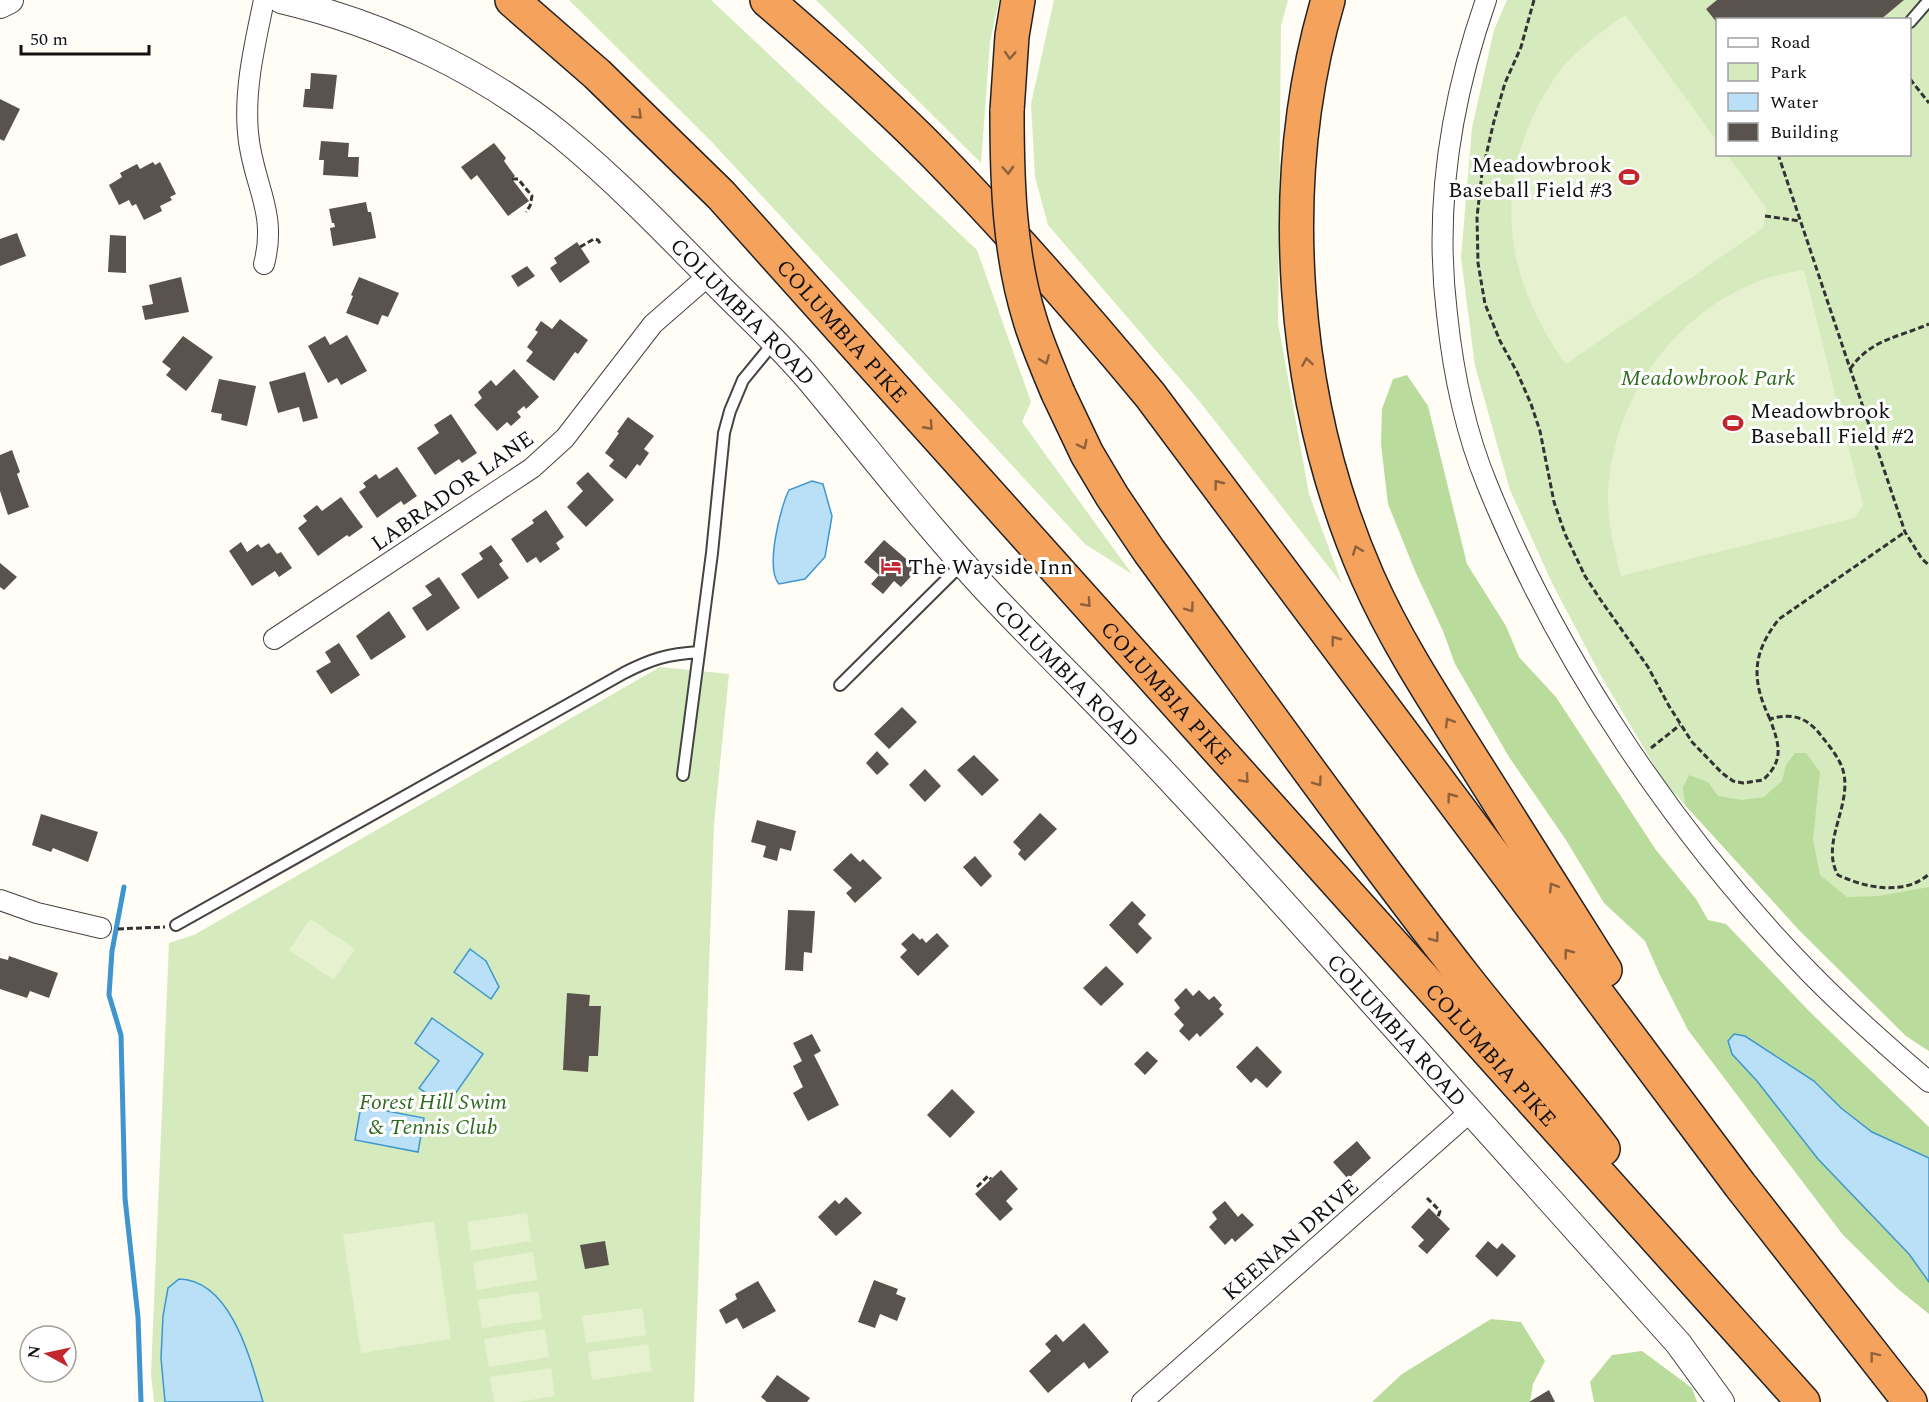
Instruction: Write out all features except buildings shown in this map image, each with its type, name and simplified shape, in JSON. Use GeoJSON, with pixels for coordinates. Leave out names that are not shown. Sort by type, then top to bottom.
{"type":"FeatureCollection","features":[{"type":"Feature","properties":{"kind":"highway"},"geometry":{"type":"LineString","coordinates":[[498,0],[597,74]]}},
{"type":"Feature","properties":{"kind":"highway","name":"COLUMBIA PIKE"},"geometry":{"type":"LineString","coordinates":[[512,0],[597,74],[721,195],[1803,1402]]}},
{"type":"Feature","properties":{"kind":"highway"},"geometry":{"type":"LineString","coordinates":[[767,0],[850,72],[935,154],[1090,323],[1150,395],[1740,1185],[1910,1402]]}},
{"type":"Feature","properties":{"kind":"highway"},"geometry":{"type":"LineString","coordinates":[[1018,0],[1012,36],[1007,111],[1011,217],[1019,275],[1030,320],[1058,393],[1087,454],[1112,496],[1169,580],[1384,872],[1467,980],[1559,1092],[1766,1361]]}},
{"type":"Feature","properties":{"kind":"highway"},"geometry":{"type":"LineString","coordinates":[[1328,0],[1309,79],[1301,139],[1297,207],[1298,266],[1303,336],[1314,403],[1327,460],[1344,518],[1368,579],[1403,648],[1740,1185]]}},
{"type":"Feature","properties":{"kind":"street"},"geometry":{"type":"LineString","coordinates":[[0,5],[10,0]]}},
{"type":"Feature","properties":{"kind":"street"},"geometry":{"type":"LineString","coordinates":[[264,0],[247,99],[248,133],[253,166],[267,209],[269,246],[264,264]]}},
{"type":"Feature","properties":{"kind":"street","name":"COLUMBIA ROAD"},"geometry":{"type":"LineString","coordinates":[[281,0],[345,17],[431,53],[473,75],[560,134],[602,170],[658,224],[775,340],[807,376],[877,465],[963,563],[996,600],[1177,786],[1678,1343],[1721,1402]]}},
{"type":"Feature","properties":{"kind":"street"},"geometry":{"type":"LineString","coordinates":[[1486,0],[1461,82],[1451,132],[1445,181],[1443,265],[1446,312],[1455,372],[1486,483],[1552,620],[1598,701],[1699,845],[1809,972],[1929,1082]]}},
{"type":"Feature","properties":{"kind":"street","name":"LABRADOR LANE"},"geometry":{"type":"LineString","coordinates":[[274,639],[532,468],[565,438],[653,324],[708,276]]}},
{"type":"Feature","properties":{"kind":"street"},"geometry":{"type":"LineString","coordinates":[[0,900],[37,913],[101,928]]}},
{"type":"Feature","properties":{"kind":"street","name":"KEENAN DRIVE"},"geometry":{"type":"LineString","coordinates":[[1142,1402],[1470,1112]]}},
{"type":"Feature","properties":{"kind":"lane"},"geometry":{"type":"LineString","coordinates":[[1911,21],[1929,0]]}},
{"type":"Feature","properties":{"kind":"lane"},"geometry":{"type":"LineString","coordinates":[[683,775],[724,433],[743,380],[775,340]]}},
{"type":"Feature","properties":{"kind":"lane"},"geometry":{"type":"LineString","coordinates":[[840,685],[963,563]]}},
{"type":"Feature","properties":{"kind":"lane"},"geometry":{"type":"LineString","coordinates":[[176,925],[624,673],[652,659],[674,653],[699,652]]}},
{"type":"Feature","properties":{"kind":"path"},"geometry":{"type":"LineString","coordinates":[[1534,0],[1521,47],[1505,83],[1482,173],[1477,217],[1478,263],[1485,304],[1500,342],[1532,404],[1540,431],[1554,502],[1565,534],[1585,576],[1648,667],[1692,742],[1733,781],[1743,783],[1763,780],[1777,763],[1778,746],[1770,719],[1762,704],[1758,685],[1759,650],[1767,634],[1779,619],[1905,532]]}},
{"type":"Feature","properties":{"kind":"path"},"geometry":{"type":"LineString","coordinates":[[1911,80],[1929,103]]}},
{"type":"Feature","properties":{"kind":"path"},"geometry":{"type":"LineString","coordinates":[[1780,156],[1905,532],[1922,559],[1929,565]]}},
{"type":"Feature","properties":{"kind":"path"},"geometry":{"type":"LineString","coordinates":[[512,179],[518,179],[532,196],[526,212]]}},
{"type":"Feature","properties":{"kind":"path"},"geometry":{"type":"LineString","coordinates":[[1765,216],[1800,221]]}},
{"type":"Feature","properties":{"kind":"path"},"geometry":{"type":"LineString","coordinates":[[580,247],[594,239],[598,240],[601,245]]}},
{"type":"Feature","properties":{"kind":"path"},"geometry":{"type":"LineString","coordinates":[[1850,369],[1859,356],[1872,346],[1929,324]]}},
{"type":"Feature","properties":{"kind":"path"},"geometry":{"type":"LineString","coordinates":[[1770,719],[1790,715],[1801,718],[1814,728],[1830,747],[1842,768],[1844,781],[1831,857],[1838,875],[1866,886],[1882,888],[1904,886],[1922,881],[1929,874]]}},
{"type":"Feature","properties":{"kind":"path"},"geometry":{"type":"LineString","coordinates":[[1638,761],[1660,739],[1680,725]]}},
{"type":"Feature","properties":{"kind":"path"},"geometry":{"type":"LineString","coordinates":[[127,929],[176,925]]}},
{"type":"Feature","properties":{"kind":"path"},"geometry":{"type":"LineString","coordinates":[[977,1187],[988,1176],[991,1179]]}},
{"type":"Feature","properties":{"kind":"path"},"geometry":{"type":"LineString","coordinates":[[1427,1198],[1440,1211],[1438,1217]]}},
{"type":"Feature","properties":{"kind":"green space"},"geometry":{"type":"Polygon","coordinates":[[[569,0],[711,0],[977,250],[1031,402],[1022,422],[1132,574],[1085,544],[709,139],[569,0]]]}},
{"type":"Feature","properties":{"kind":"green space"},"geometry":{"type":"Polygon","coordinates":[[[816,0],[999,0],[990,42],[981,163],[816,0]]]}},
{"type":"Feature","properties":{"kind":"green space"},"geometry":{"type":"Polygon","coordinates":[[[1054,0],[1288,0],[1281,26],[1278,323],[1309,494],[1342,584],[1200,402],[1048,225],[1035,177],[1031,104],[1054,0]]]}},
{"type":"Feature","properties":{"kind":"green space","name":"Meadowbrook Park"},"geometry":{"type":"Polygon","coordinates":[[[1507,0],[1929,0],[1929,1051],[1906,1036],[1800,931],[1664,782],[1601,676],[1553,585],[1510,490],[1475,366],[1461,258],[1472,128],[1494,30],[1507,0]]]}},
{"type":"Feature","properties":{"kind":"green space","name":"Meadowbrook Baseball Field #3"},"geometry":{"type":"Polygon","coordinates":[[[1625,15],[1716,140],[1716,156],[1728,156],[1767,209],[1763,228],[1566,364],[1544,330],[1527,295],[1517,259],[1512,223],[1513,187],[1520,151],[1534,115],[1561,69],[1596,36],[1625,15]]]}},
{"type":"Feature","properties":{"kind":"green space","name":"Meadowbrook Baseball Field #2"},"geometry":{"type":"Polygon","coordinates":[[[1804,270],[1863,505],[1854,518],[1621,576],[1614,548],[1608,499],[1612,463],[1621,427],[1635,394],[1654,363],[1677,336],[1704,312],[1735,292],[1768,278],[1804,270]]]}},
{"type":"Feature","properties":{"kind":"green space"},"geometry":{"type":"Polygon","coordinates":[[[1407,375],[1428,406],[1467,564],[1506,626],[1519,657],[1556,697],[1656,850],[1696,899],[1708,920],[1726,924],[1810,1012],[1929,1127],[1929,1158],[1872,1132],[1841,1108],[1814,1081],[1746,1036],[1734,1034],[1732,1054],[1757,1081],[1818,1159],[1909,1254],[1929,1282],[1929,1314],[1898,1289],[1843,1235],[1688,1030],[1645,941],[1604,903],[1566,840],[1509,757],[1455,664],[1388,504],[1381,444],[1382,409],[1393,379],[1407,375]]]}},
{"type":"Feature","properties":{"kind":"green space","name":"Forest Hill Swim & Tennis Club"},"geometry":{"type":"Polygon","coordinates":[[[660,667],[729,674],[714,823],[694,1402],[154,1402],[151,1374],[169,943],[194,935],[660,667]]]}},
{"type":"Feature","properties":{"kind":"green space"},"geometry":{"type":"Polygon","coordinates":[[[1795,753],[1806,753],[1820,772],[1813,840],[1820,875],[1847,897],[1879,896],[1929,887],[1929,1051],[1906,1036],[1800,931],[1685,805],[1683,787],[1689,775],[1708,782],[1718,796],[1742,800],[1764,797],[1782,781],[1786,765],[1795,753]]]}},
{"type":"Feature","properties":{"kind":"green space"},"geometry":{"type":"Polygon","coordinates":[[[310,919],[355,949],[334,980],[289,950],[310,919]]]}},
{"type":"Feature","properties":{"kind":"green space"},"geometry":{"type":"Polygon","coordinates":[[[527,1213],[531,1241],[471,1251],[467,1222],[527,1213]]]}},
{"type":"Feature","properties":{"kind":"green space"},"geometry":{"type":"Polygon","coordinates":[[[434,1221],[451,1339],[361,1353],[343,1235],[434,1221]]]}},
{"type":"Feature","properties":{"kind":"green space"},"geometry":{"type":"Polygon","coordinates":[[[533,1252],[537,1280],[477,1290],[473,1262],[533,1252]]]}},
{"type":"Feature","properties":{"kind":"green space"},"geometry":{"type":"Polygon","coordinates":[[[538,1291],[542,1319],[482,1328],[478,1300],[538,1291]]]}},
{"type":"Feature","properties":{"kind":"green space"},"geometry":{"type":"Polygon","coordinates":[[[642,1308],[646,1335],[586,1343],[582,1316],[642,1308]]]}},
{"type":"Feature","properties":{"kind":"green space"},"geometry":{"type":"Polygon","coordinates":[[[1491,1319],[1521,1322],[1545,1361],[1533,1384],[1530,1402],[1372,1402],[1402,1374],[1491,1319]]]}},
{"type":"Feature","properties":{"kind":"green space"},"geometry":{"type":"Polygon","coordinates":[[[545,1329],[549,1357],[489,1367],[484,1339],[545,1329]]]}},
{"type":"Feature","properties":{"kind":"green space"},"geometry":{"type":"Polygon","coordinates":[[[648,1344],[652,1371],[592,1380],[588,1352],[648,1344]]]}},
{"type":"Feature","properties":{"kind":"green space"},"geometry":{"type":"Polygon","coordinates":[[[1642,1351],[1692,1388],[1697,1402],[1594,1402],[1590,1382],[1612,1355],[1642,1351]]]}},
{"type":"Feature","properties":{"kind":"green space"},"geometry":{"type":"Polygon","coordinates":[[[551,1368],[555,1396],[518,1402],[494,1402],[490,1377],[551,1368]]]}},
{"type":"Feature","properties":{"kind":"water"},"geometry":{"type":"Polygon","coordinates":[[[812,481],[823,484],[832,516],[825,557],[805,579],[779,584],[773,566],[775,538],[782,510],[789,490],[812,481]]]}},
{"type":"Feature","properties":{"kind":"water"},"geometry":{"type":"Polygon","coordinates":[[[470,949],[486,961],[499,987],[491,999],[454,972],[470,949]]]}},
{"type":"Feature","properties":{"kind":"water"},"geometry":{"type":"Polygon","coordinates":[[[432,1018],[483,1054],[446,1107],[419,1088],[439,1061],[415,1043],[432,1018]]]}},
{"type":"Feature","properties":{"kind":"water"},"geometry":{"type":"Polygon","coordinates":[[[1734,1034],[1745,1036],[1814,1081],[1841,1108],[1872,1132],[1929,1158],[1929,1282],[1909,1254],[1818,1159],[1757,1081],[1732,1054],[1728,1041],[1734,1034]]]}},
{"type":"Feature","properties":{"kind":"water"},"geometry":{"type":"Polygon","coordinates":[[[361,1106],[424,1118],[418,1152],[355,1140],[361,1106]]]}},
{"type":"Feature","properties":{"kind":"water"},"geometry":{"type":"Polygon","coordinates":[[[179,1279],[197,1283],[213,1293],[226,1308],[245,1346],[263,1402],[165,1402],[161,1358],[163,1316],[168,1288],[179,1279]]]}},
{"type":"Feature","properties":{"kind":"waterway"},"geometry":{"type":"LineString","coordinates":[[124,887],[112,951],[109,995],[121,1035],[125,1198],[138,1317],[141,1402]]}},
{"type":"Feature","properties":{"kind":"place","name":"Meadowbrook Baseball Field #3"},"geometry":{"type":"Point","coordinates":[1629,177]}},
{"type":"Feature","properties":{"kind":"place","name":"Meadowbrook Baseball Field #2"},"geometry":{"type":"Point","coordinates":[1733,423]}},
{"type":"Feature","properties":{"kind":"place","name":"The Wayside Inn"},"geometry":{"type":"Point","coordinates":[891,566]}}]}
